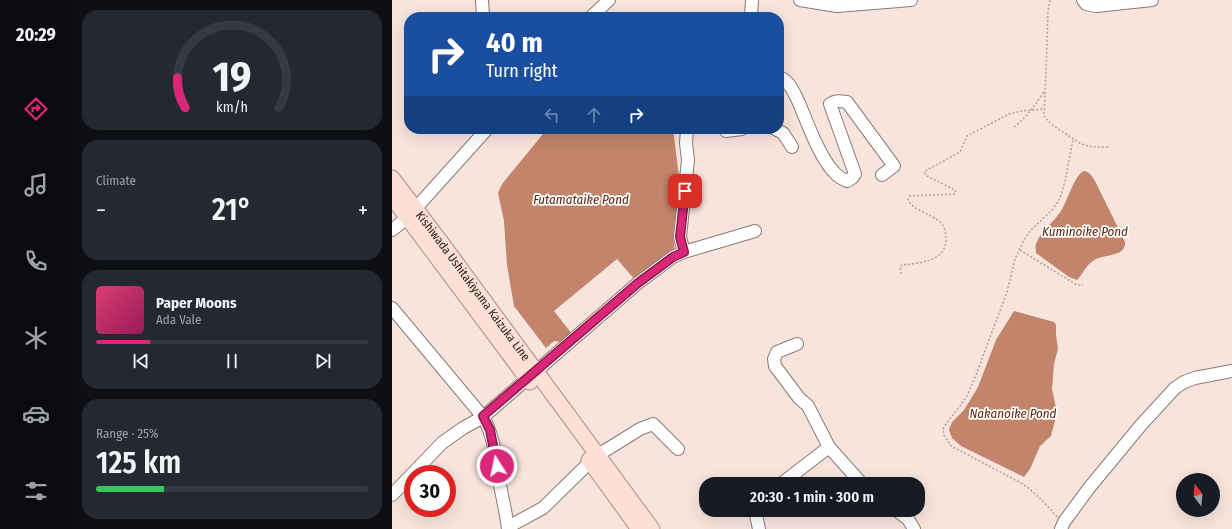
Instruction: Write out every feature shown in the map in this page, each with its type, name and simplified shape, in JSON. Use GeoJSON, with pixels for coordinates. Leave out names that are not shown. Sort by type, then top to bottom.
{"type":"FeatureCollection","features":[{"type":"Feature","properties":{"kind":"main road","name":"Kishiwada Ushitakiyama Kaizuka Line"},"geometry":{"type":"LineString","coordinates":[[392,178],[411,213]]}},
{"type":"Feature","properties":{"kind":"main road","name":"Kishiwada Ushitakiyama Kaizuka Line"},"geometry":{"type":"LineString","coordinates":[[392,197],[440,241],[531,375],[594,458],[652,529]]}},
{"type":"Feature","properties":{"kind":"main road","name":"Kishiwada Ushitakiyama Kaizuka Line"},"geometry":{"type":"LineString","coordinates":[[594,458],[639,529]]}},
{"type":"Feature","properties":{"kind":"street"},"geometry":{"type":"LineString","coordinates":[[482,0],[483,12]]}},
{"type":"Feature","properties":{"kind":"street"},"geometry":{"type":"LineString","coordinates":[[596,12],[609,0]]}},
{"type":"Feature","properties":{"kind":"street"},"geometry":{"type":"LineString","coordinates":[[751,12],[752,0]]}},
{"type":"Feature","properties":{"kind":"street"},"geometry":{"type":"LineString","coordinates":[[800,0],[837,6],[855,2],[911,0]]}},
{"type":"Feature","properties":{"kind":"street"},"geometry":{"type":"LineString","coordinates":[[1083,0],[1086,4],[1096,6],[1152,0]]}},
{"type":"Feature","properties":{"kind":"street"},"geometry":{"type":"LineString","coordinates":[[784,80],[787,81],[793,92],[821,153],[832,171],[840,178],[847,181],[855,174],[830,104],[835,101],[839,101],[847,102],[894,166],[882,175]]}},
{"type":"Feature","properties":{"kind":"street"},"geometry":{"type":"LineString","coordinates":[[392,230],[411,213],[482,134]]}},
{"type":"Feature","properties":{"kind":"street"},"geometry":{"type":"LineString","coordinates":[[684,252],[680,237],[688,160],[687,134]]}},
{"type":"Feature","properties":{"kind":"street"},"geometry":{"type":"LineString","coordinates":[[784,134],[792,147]]}},
{"type":"Feature","properties":{"kind":"street"},"geometry":{"type":"LineString","coordinates":[[392,495],[442,443],[483,416],[638,283],[673,257],[684,252],[755,231]]}},
{"type":"Feature","properties":{"kind":"street"},"geometry":{"type":"LineString","coordinates":[[392,308],[483,416],[490,430],[508,528],[543,508],[594,458],[640,429],[653,424],[678,449]]}},
{"type":"Feature","properties":{"kind":"street"},"geometry":{"type":"LineString","coordinates":[[797,344],[777,352],[774,358],[775,366],[798,398],[808,406],[829,447],[856,477]]}},
{"type":"Feature","properties":{"kind":"street"},"geometry":{"type":"LineString","coordinates":[[1062,527],[1089,488],[1175,388],[1184,382],[1195,378],[1232,371]]}},
{"type":"Feature","properties":{"kind":"street"},"geometry":{"type":"LineString","coordinates":[[790,477],[829,447]]}},
{"type":"Feature","properties":{"kind":"street"},"geometry":{"type":"LineString","coordinates":[[756,517],[759,529]]}},
{"type":"Feature","properties":{"kind":"street"},"geometry":{"type":"LineString","coordinates":[[906,517],[914,529]]}},
{"type":"Feature","properties":{"kind":"path"},"geometry":{"type":"LineString","coordinates":[[1050,0],[1048,11],[1044,116],[1051,124],[1081,144],[1093,147],[1110,147]]}},
{"type":"Feature","properties":{"kind":"path"},"geometry":{"type":"LineString","coordinates":[[1014,127],[1032,110],[1045,91]]}},
{"type":"Feature","properties":{"kind":"path"},"geometry":{"type":"LineString","coordinates":[[901,274],[900,267],[902,265],[922,263],[935,258],[942,252],[946,244],[944,227],[940,221],[914,206],[908,199],[910,196],[956,193],[954,190],[927,176],[925,174],[925,170],[960,152],[967,136],[1009,114],[1021,111],[1044,109]]}},
{"type":"Feature","properties":{"kind":"path"},"geometry":{"type":"LineString","coordinates":[[1062,527],[1044,502],[1031,490],[1021,483],[955,448],[947,441],[944,435],[944,429],[946,424],[967,396],[976,375],[1007,292],[1015,259],[1024,240],[1031,230],[1053,209],[1060,198],[1073,140]]}},
{"type":"Feature","properties":{"kind":"path"},"geometry":{"type":"LineString","coordinates":[[1020,250],[1077,285],[1083,285]]}},
{"type":"Feature","properties":{"kind":"water","name":"Futamataike Pond"},"geometry":{"type":"Polygon","coordinates":[[[543,134],[674,134],[680,184],[673,235],[675,252],[635,280],[617,259],[554,311],[572,334],[562,342],[554,341],[546,348],[514,306],[507,265],[504,221],[498,193],[502,184],[543,134]]]}},
{"type":"Feature","properties":{"kind":"water","name":"Kuminoike Pond"},"geometry":{"type":"Polygon","coordinates":[[[1084,171],[1089,173],[1095,181],[1125,242],[1122,251],[1097,259],[1086,267],[1077,280],[1069,277],[1036,253],[1036,246],[1041,235],[1061,211],[1077,177],[1084,171]]]}},
{"type":"Feature","properties":{"kind":"water","name":"Nakanoike Pond"},"geometry":{"type":"Polygon","coordinates":[[[1014,311],[1054,322],[1056,325],[1058,349],[1054,364],[1052,389],[1057,413],[1051,436],[1040,446],[1030,469],[1024,477],[961,446],[952,438],[949,430],[952,422],[964,410],[978,387],[996,340],[1014,311]]]}},
{"type":"Feature","properties":{"kind":"route"},"geometry":{"type":"LineString","coordinates":[[497,466],[490,430],[483,416],[638,283],[673,257],[684,252],[680,237],[685,191]]}}]}
